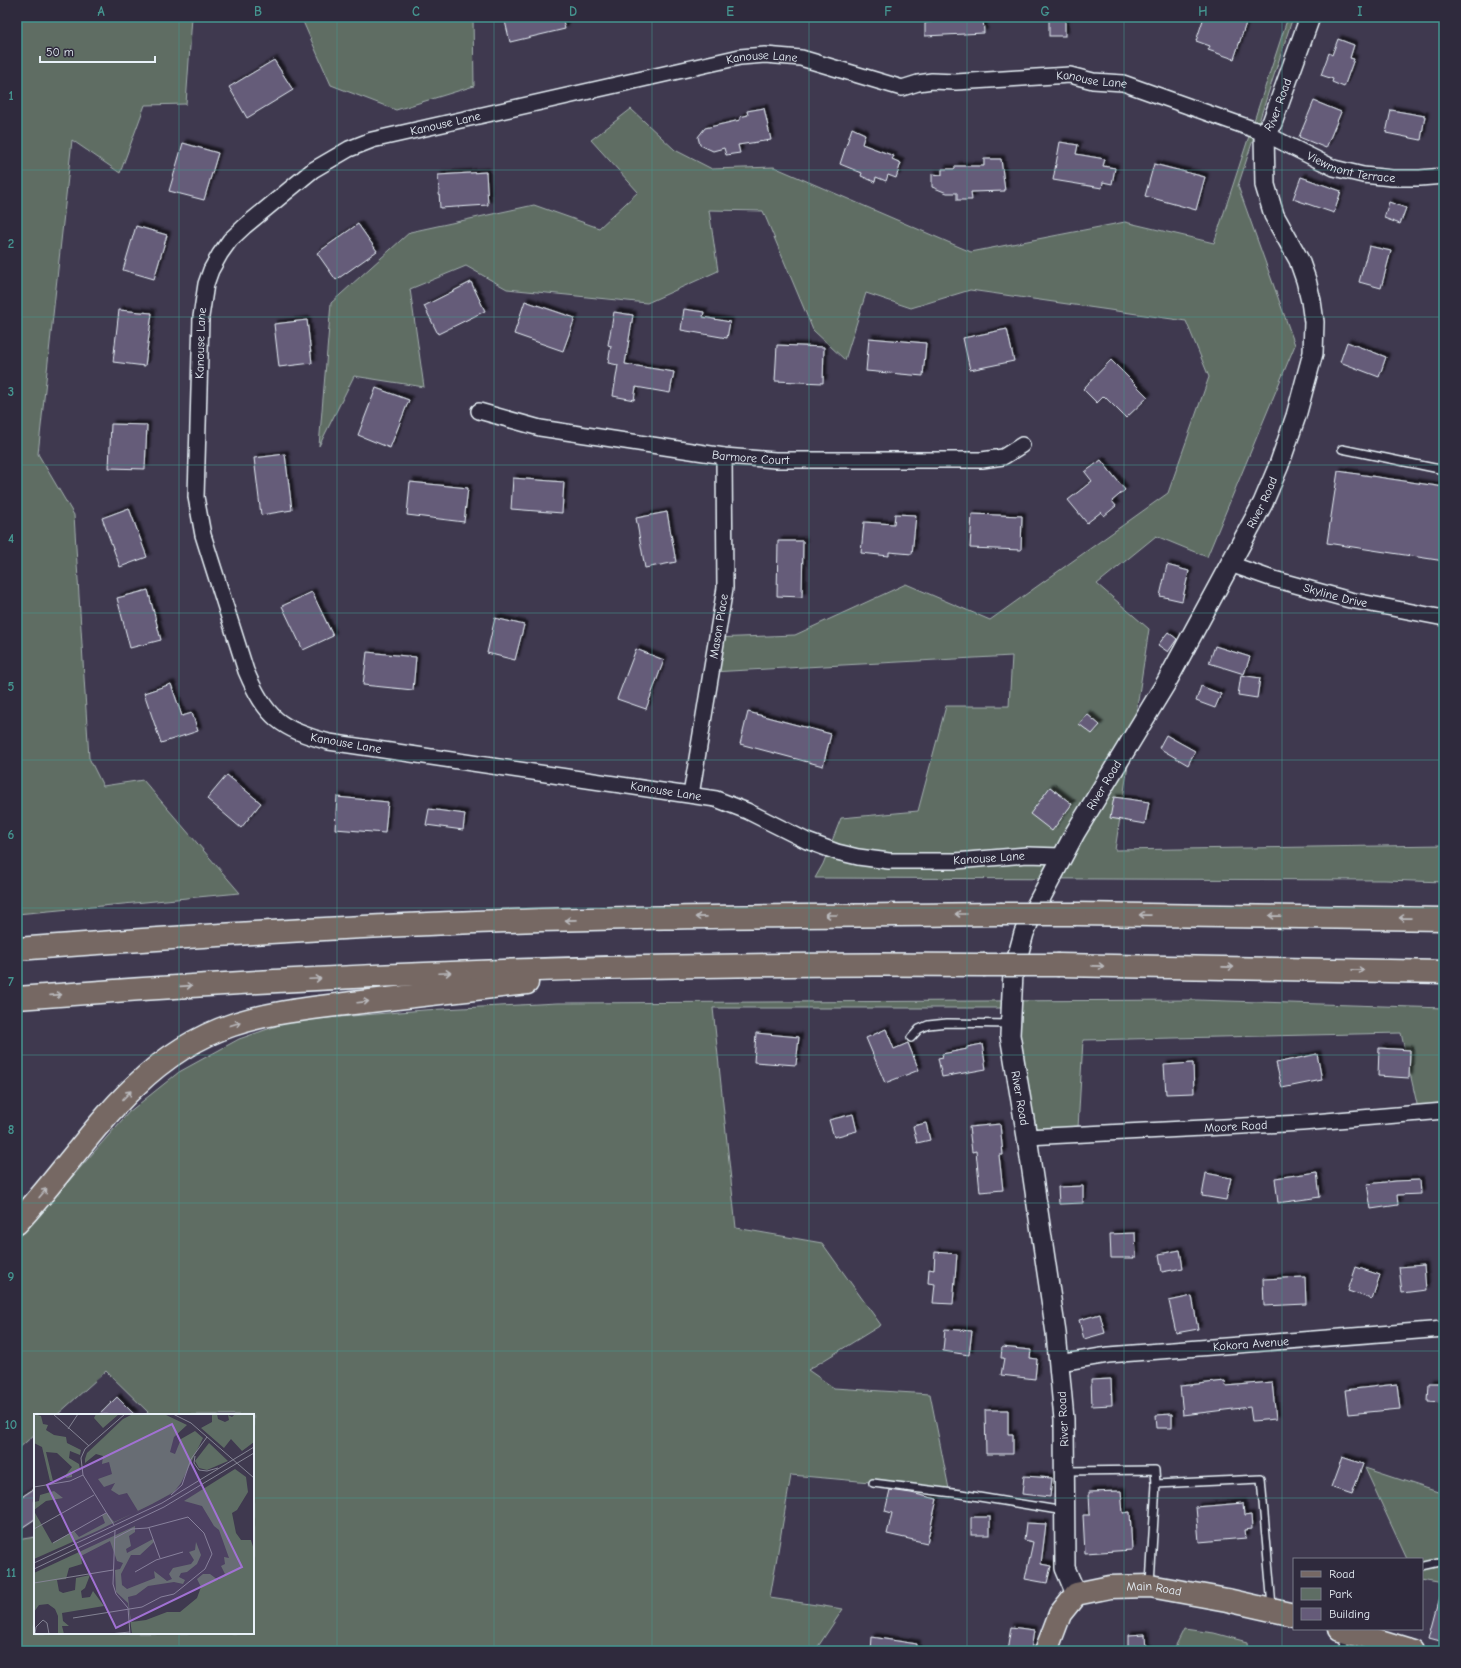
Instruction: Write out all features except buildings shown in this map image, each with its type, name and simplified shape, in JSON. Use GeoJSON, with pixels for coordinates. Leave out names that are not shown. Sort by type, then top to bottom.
{"type":"FeatureCollection","features":[{"type":"Feature","properties":{"kind":"main road"},"geometry":{"type":"LineString","coordinates":[[17,949],[226,935],[452,923],[683,917],[1076,914],[1444,919]]}},
{"type":"Feature","properties":{"kind":"main road"},"geometry":{"type":"LineString","coordinates":[[17,998],[261,982],[454,972],[677,966],[1059,965],[1444,972]]}},
{"type":"Feature","properties":{"kind":"main road"},"geometry":{"type":"LineString","coordinates":[[17,1223],[105,1118],[136,1086],[171,1057],[189,1045],[231,1025],[255,1018],[337,1005],[677,966]]}},
{"type":"Feature","properties":{"kind":"main road","name":"Main Road"},"geometry":{"type":"LineString","coordinates":[[1076,1594],[1110,1587],[1150,1586],[1286,1612]]}},
{"type":"Feature","properties":{"kind":"main road"},"geometry":{"type":"LineString","coordinates":[[1046,1651],[1060,1614],[1076,1594]]}},
{"type":"Feature","properties":{"kind":"main road"},"geometry":{"type":"LineString","coordinates":[[1343,1637],[1413,1651]]}},
{"type":"Feature","properties":{"kind":"street","name":"River Road"},"geometry":{"type":"LineString","coordinates":[[1076,1594],[1065,1568],[1064,1420],[1056,1333],[1027,1137],[1010,1035],[1014,973],[1018,952],[1033,912],[1062,856],[1166,683],[1263,503],[1279,465],[1296,416],[1313,353],[1314,322],[1306,280],[1299,260],[1274,215],[1267,195],[1263,164],[1264,133],[1272,122],[1310,17]]}},
{"type":"Feature","properties":{"kind":"street","name":"Kanouse Lane"},"geometry":{"type":"LineString","coordinates":[[1062,856],[1027,855],[956,861],[889,861],[858,857],[837,852],[807,841],[747,811],[716,799],[329,742],[306,736],[278,722],[270,714],[253,688],[246,671],[203,535],[196,497],[202,302],[206,284],[211,270],[230,240],[313,170],[349,149],[372,140],[740,57],[765,55],[801,58],[902,88],[918,83],[932,81],[956,82],[1070,75],[1093,81],[1123,83],[1264,133]]}},
{"type":"Feature","properties":{"kind":"street","name":"Viewmont Terrace"},"geometry":{"type":"LineString","coordinates":[[1264,133],[1334,168],[1363,175],[1392,178],[1444,176]]}},
{"type":"Feature","properties":{"kind":"street","name":"Barmore Court"},"geometry":{"type":"LineString","coordinates":[[479,411],[540,428],[724,456],[775,460],[982,460],[1003,457],[1022,445]]}},
{"type":"Feature","properties":{"kind":"street","name":"Mason Place"},"geometry":{"type":"LineString","coordinates":[[691,795],[725,588],[724,456]]}},
{"type":"Feature","properties":{"kind":"street","name":"Skyline Drive"},"geometry":{"type":"LineString","coordinates":[[1230,564],[1270,578],[1350,600],[1444,618]]}},
{"type":"Feature","properties":{"kind":"street","name":"Moore Road"},"geometry":{"type":"LineString","coordinates":[[1027,1137],[1294,1123],[1444,1111]]}},
{"type":"Feature","properties":{"kind":"street","name":"Kokora Avenue"},"geometry":{"type":"LineString","coordinates":[[1059,1363],[1108,1355],[1444,1329]]}},
{"type":"Feature","properties":{"kind":"lane"},"geometry":{"type":"LineString","coordinates":[[1342,449],[1444,470]]}},
{"type":"Feature","properties":{"kind":"lane"},"geometry":{"type":"LineString","coordinates":[[911,1038],[919,1029],[928,1025],[947,1023],[1010,1024]]}},
{"type":"Feature","properties":{"kind":"lane"},"geometry":{"type":"LineString","coordinates":[[1064,1470],[1155,1470],[1156,1484],[1150,1586]]}},
{"type":"Feature","properties":{"kind":"lane"},"geometry":{"type":"LineString","coordinates":[[1156,1484],[1261,1479],[1286,1612]]}},
{"type":"Feature","properties":{"kind":"lane"},"geometry":{"type":"LineString","coordinates":[[873,1483],[961,1494],[1065,1511]]}},
{"type":"Feature","properties":{"kind":"lane"},"geometry":{"type":"LineString","coordinates":[[1423,1567],[1444,1562]]}},
{"type":"Feature","properties":{"kind":"green space"},"geometry":{"type":"Polygon","coordinates":[[[17,17],[192,17],[186,104],[145,105],[120,173],[72,140],[38,454],[74,515],[89,758],[103,786],[143,780],[240,893],[17,914],[17,17]]]}},
{"type":"Feature","properties":{"kind":"green space"},"geometry":{"type":"Polygon","coordinates":[[[301,17],[473,17],[474,86],[396,110],[331,85],[301,17]]]}},
{"type":"Feature","properties":{"kind":"green space"},"geometry":{"type":"Polygon","coordinates":[[[1288,17],[1293,17],[1238,186],[1295,345],[1207,557],[1156,536],[1097,584],[1149,629],[1115,850],[1444,845],[1444,882],[1385,880],[815,878],[823,864],[841,818],[918,811],[946,706],[1009,706],[1012,656],[711,672],[713,638],[795,635],[906,584],[990,620],[1168,493],[1209,377],[1186,321],[970,290],[911,308],[866,293],[845,360],[813,330],[763,211],[709,210],[718,271],[647,303],[507,289],[466,266],[410,289],[424,387],[354,376],[319,446],[331,303],[410,232],[534,205],[599,228],[638,192],[591,140],[631,109],[675,150],[712,169],[774,167],[971,252],[1125,222],[1214,243],[1288,17]]]}},
{"type":"Feature","properties":{"kind":"green space"},"geometry":{"type":"Polygon","coordinates":[[[1197,1000],[1444,1008],[1444,1111],[1419,1113],[1401,1033],[1083,1040],[1078,1128],[1020,1134],[1001,1008],[713,1008],[736,1228],[822,1243],[881,1325],[808,1370],[834,1388],[930,1394],[949,1489],[791,1475],[770,1598],[843,1609],[815,1651],[17,1651],[17,1540],[34,1537],[34,1634],[254,1634],[254,1414],[147,1414],[148,1412],[106,1371],[58,1414],[34,1414],[34,1435],[17,1450],[17,1240],[129,1112],[179,1072],[239,1039],[291,1021],[424,1010],[557,1003],[1197,1000]]]}},
{"type":"Feature","properties":{"kind":"green space"},"geometry":{"type":"Polygon","coordinates":[[[1365,1468],[1444,1494],[1444,1585],[1423,1581],[1423,1558],[1407,1558],[1365,1468]]]}},
{"type":"Feature","properties":{"kind":"green space"},"geometry":{"type":"Polygon","coordinates":[[[1184,1629],[1214,1633],[1247,1642],[1248,1651],[1173,1651],[1184,1629]]]}}]}
